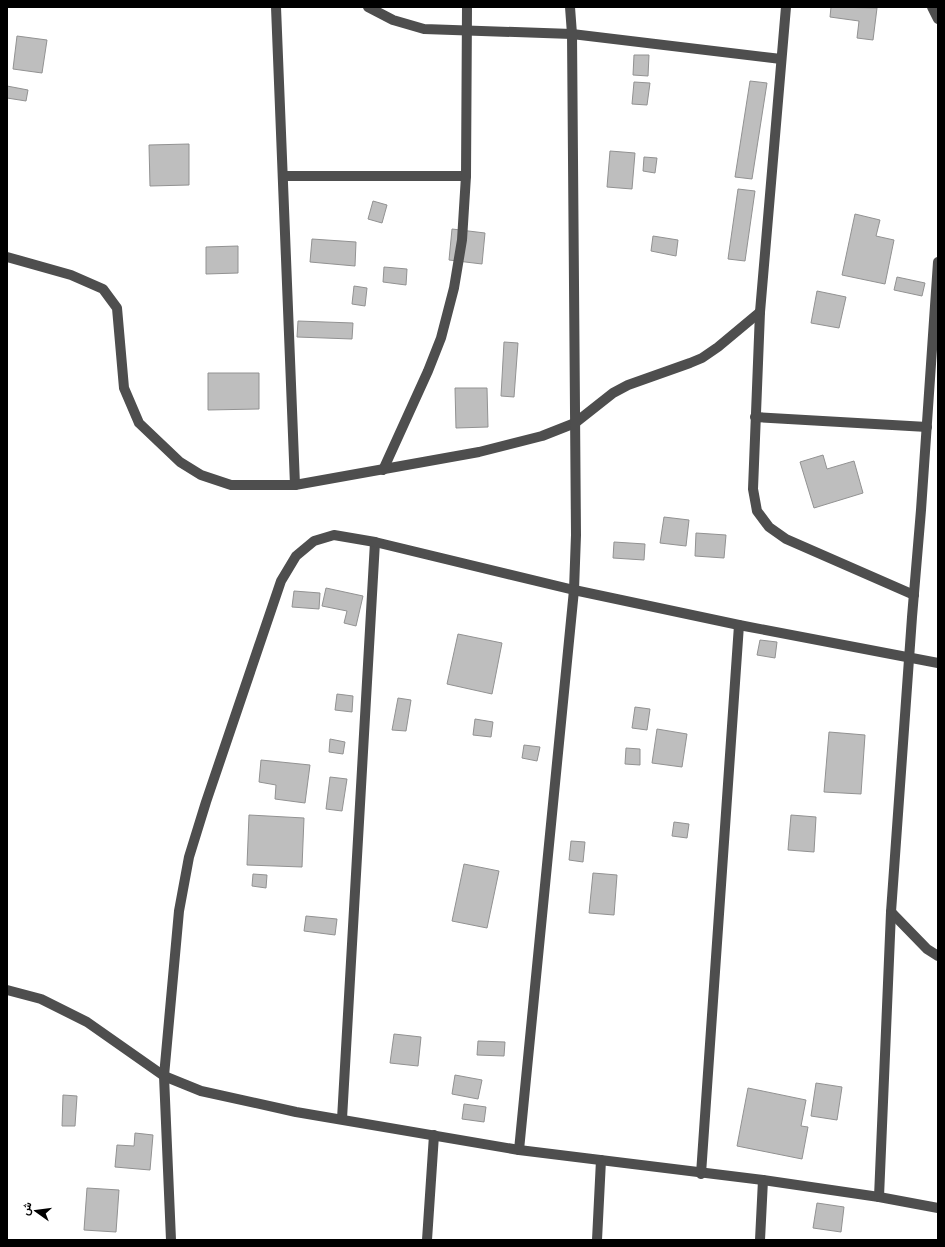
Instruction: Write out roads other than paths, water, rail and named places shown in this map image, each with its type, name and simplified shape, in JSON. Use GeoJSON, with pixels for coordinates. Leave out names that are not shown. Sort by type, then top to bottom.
{"type":"FeatureCollection","features":[{"type":"Feature","properties":{"kind":"street"},"geometry":{"type":"LineString","coordinates":[[276,7],[295,485]]}},
{"type":"Feature","properties":{"kind":"street"},"geometry":{"type":"LineString","coordinates":[[368,7],[393,20],[424,29],[572,34],[781,59]]}},
{"type":"Feature","properties":{"kind":"street"},"geometry":{"type":"LineString","coordinates":[[383,470],[428,371],[441,338],[454,288],[462,240],[466,176],[467,7]]}},
{"type":"Feature","properties":{"kind":"street"},"geometry":{"type":"LineString","coordinates":[[519,1150],[574,590],[576,535],[572,34],[570,7]]}},
{"type":"Feature","properties":{"kind":"street"},"geometry":{"type":"LineString","coordinates":[[786,7],[760,312],[753,489],[757,511],[769,528],[786,539],[914,595]]}},
{"type":"Feature","properties":{"kind":"street"},"geometry":{"type":"LineString","coordinates":[[932,7],[938,19]]}},
{"type":"Feature","properties":{"kind":"street"},"geometry":{"type":"LineString","coordinates":[[283,176],[466,176]]}},
{"type":"Feature","properties":{"kind":"street"},"geometry":{"type":"LineString","coordinates":[[7,257],[71,275],[103,289],[117,308],[124,388],[139,423],[180,462],[201,475],[231,485],[295,485],[479,452],[542,436],[575,423],[613,392],[702,358],[718,348],[760,312]]}},
{"type":"Feature","properties":{"kind":"street"},"geometry":{"type":"LineString","coordinates":[[879,1197],[891,912],[909,657],[922,510],[938,262]]}},
{"type":"Feature","properties":{"kind":"street"},"geometry":{"type":"LineString","coordinates":[[755,417],[927,427]]}},
{"type":"Feature","properties":{"kind":"street"},"geometry":{"type":"LineString","coordinates":[[171,1240],[164,1076],[179,911],[189,857],[206,802],[281,582],[296,556],[314,541],[334,535],[375,542],[574,590],[739,625],[938,663]]}},
{"type":"Feature","properties":{"kind":"street"},"geometry":{"type":"LineString","coordinates":[[342,1119],[375,542]]}},
{"type":"Feature","properties":{"kind":"street"},"geometry":{"type":"LineString","coordinates":[[701,1174],[739,625]]}},
{"type":"Feature","properties":{"kind":"street"},"geometry":{"type":"LineString","coordinates":[[891,912],[927,949],[938,956]]}},
{"type":"Feature","properties":{"kind":"street"},"geometry":{"type":"LineString","coordinates":[[7,990],[41,999],[87,1022],[164,1076],[201,1091],[296,1112],[519,1150],[701,1174],[763,1180],[879,1197],[938,1208]]}},
{"type":"Feature","properties":{"kind":"street"},"geometry":{"type":"LineString","coordinates":[[427,1240],[434,1135]]}},
{"type":"Feature","properties":{"kind":"street"},"geometry":{"type":"LineString","coordinates":[[597,1240],[601,1160]]}},
{"type":"Feature","properties":{"kind":"street"},"geometry":{"type":"LineString","coordinates":[[760,1240],[763,1180]]}}]}
